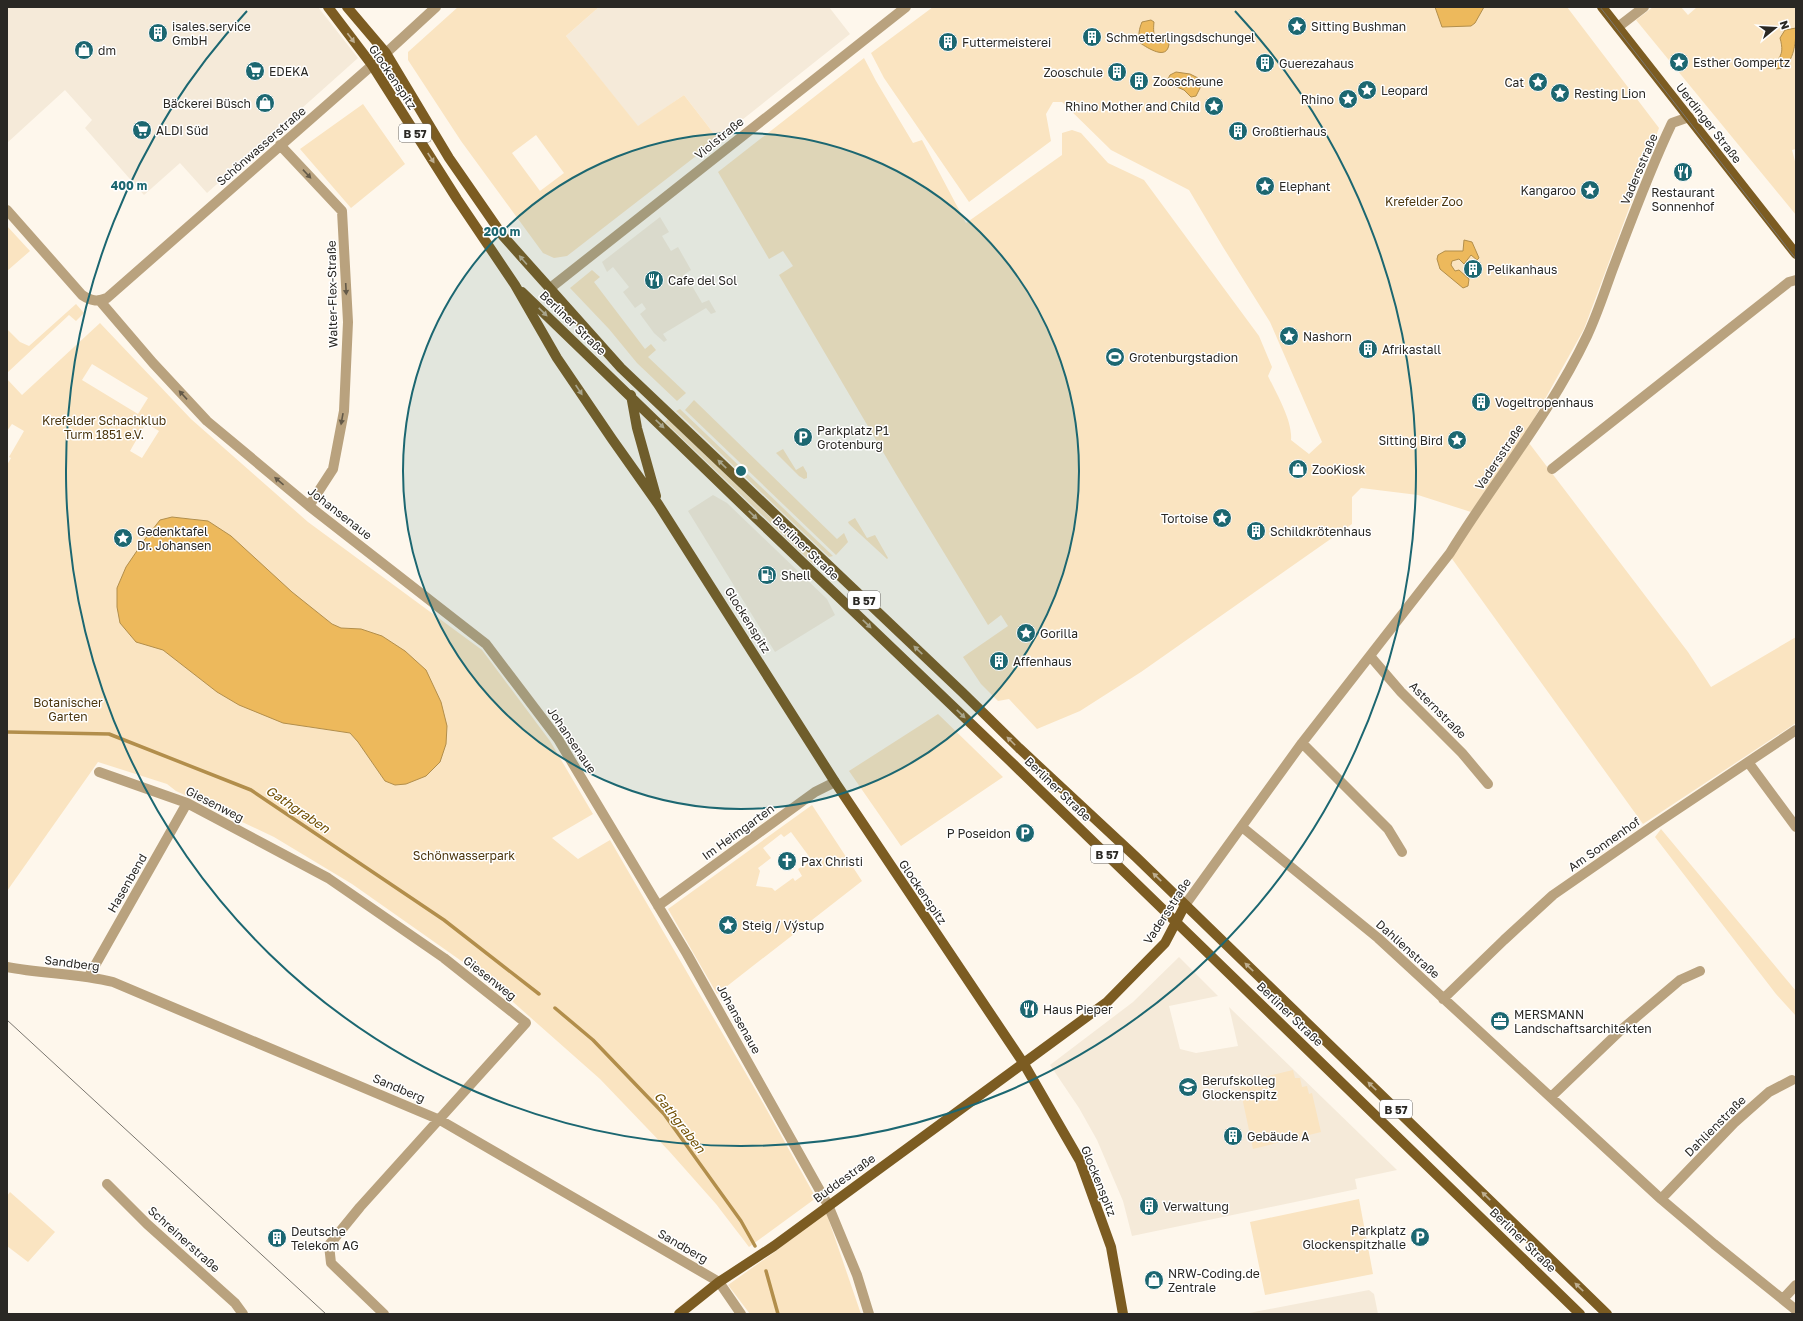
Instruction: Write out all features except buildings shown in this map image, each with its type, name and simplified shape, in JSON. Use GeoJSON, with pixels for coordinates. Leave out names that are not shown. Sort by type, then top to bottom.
{"type":"FeatureCollection","features":[{"type":"Feature","properties":{"kind":"main road","name":"Glockenspitz"},"geometry":{"type":"LineString","coordinates":[[328,7],[372,65],[457,199],[515,285],[557,358],[658,504],[835,782],[1024,1064],[1080,1161],[1111,1247],[1123,1314]]}},
{"type":"Feature","properties":{"kind":"main road","name":"Glockenspitz"},"geometry":{"type":"LineString","coordinates":[[347,7],[386,53],[449,158],[498,230],[549,289]]}},
{"type":"Feature","properties":{"kind":"main road","name":"Uerdinger Straße"},"geometry":{"type":"LineString","coordinates":[[1602,7],[1796,254]]}},
{"type":"Feature","properties":{"kind":"main road","name":"Berliner Straße"},"geometry":{"type":"LineString","coordinates":[[515,285],[757,520],[1009,760],[1580,1314]]}},
{"type":"Feature","properties":{"kind":"main road","name":"Berliner Straße"},"geometry":{"type":"LineString","coordinates":[[549,289],[621,368],[1185,905],[1607,1314]]}},
{"type":"Feature","properties":{"kind":"main road","name":"Glockenspitz"},"geometry":{"type":"LineString","coordinates":[[621,368],[632,397],[637,428],[658,504]]}},
{"type":"Feature","properties":{"kind":"main road","name":"Vadersstraße"},"geometry":{"type":"LineString","coordinates":[[1024,1064],[1107,1002],[1165,943],[1185,905]]}},
{"type":"Feature","properties":{"kind":"main road","name":"Buddestraße"},"geometry":{"type":"LineString","coordinates":[[679,1314],[719,1282],[774,1246],[828,1205],[1024,1064]]}},
{"type":"Feature","properties":{"kind":"street","name":"Schönwasserstraße"},"geometry":{"type":"LineString","coordinates":[[100,301],[107,298],[386,53],[436,7]]}},
{"type":"Feature","properties":{"kind":"street","name":"Violstraße"},"geometry":{"type":"LineString","coordinates":[[549,289],[906,7]]}},
{"type":"Feature","properties":{"kind":"street"},"geometry":{"type":"LineString","coordinates":[[1618,27],[1644,7]]}},
{"type":"Feature","properties":{"kind":"street","name":"Vadersstraße"},"geometry":{"type":"LineString","coordinates":[[1185,905],[1302,743],[1450,553],[1515,459],[1560,388],[1588,335],[1656,158],[1672,123],[1688,117]]}},
{"type":"Feature","properties":{"kind":"street","name":"Walter-Flex-Straße"},"geometry":{"type":"LineString","coordinates":[[280,145],[342,212],[348,322],[344,411],[333,469],[309,506]]}},
{"type":"Feature","properties":{"kind":"street"},"geometry":{"type":"LineString","coordinates":[[7,210],[82,295],[90,300],[100,301]]}},
{"type":"Feature","properties":{"kind":"street"},"geometry":{"type":"LineString","coordinates":[[1552,469],[1789,282],[1796,280]]}},
{"type":"Feature","properties":{"kind":"street","name":"Johansenaue"},"geometry":{"type":"LineString","coordinates":[[100,301],[153,363],[207,421],[309,506],[486,644],[558,739],[687,954],[828,1205],[856,1275],[869,1314]]}},
{"type":"Feature","properties":{"kind":"street","name":"Asternstraße"},"geometry":{"type":"LineString","coordinates":[[1370,656],[1401,692],[1462,753],[1488,784]]}},
{"type":"Feature","properties":{"kind":"street","name":"Am Sonnenhof"},"geometry":{"type":"LineString","coordinates":[[1443,999],[1553,895],[1796,730]]}},
{"type":"Feature","properties":{"kind":"street"},"geometry":{"type":"LineString","coordinates":[[1302,743],[1388,829],[1402,852]]}},
{"type":"Feature","properties":{"kind":"street"},"geometry":{"type":"LineString","coordinates":[[1748,762],[1796,826]]}},
{"type":"Feature","properties":{"kind":"street","name":"Giesenweg"},"geometry":{"type":"LineString","coordinates":[[98,772],[187,803],[328,878],[444,958],[526,1023],[360,1207],[329,1246],[331,1263],[384,1314]]}},
{"type":"Feature","properties":{"kind":"street","name":"Im Heimgarten"},"geometry":{"type":"LineString","coordinates":[[658,906],[815,792],[835,782]]}},
{"type":"Feature","properties":{"kind":"street","name":"Hasenbend"},"geometry":{"type":"LineString","coordinates":[[89,976],[187,803]]}},
{"type":"Feature","properties":{"kind":"street","name":"Dahlienstraße"},"geometry":{"type":"LineString","coordinates":[[1242,827],[1378,938],[1661,1199],[1796,1310]]}},
{"type":"Feature","properties":{"kind":"street","name":"Sandberg"},"geometry":{"type":"LineString","coordinates":[[7,967],[27,971],[89,976],[113,982],[440,1120],[719,1282],[741,1314]]}},
{"type":"Feature","properties":{"kind":"street"},"geometry":{"type":"LineString","coordinates":[[1551,1097],[1621,1030],[1680,980],[1700,971]]}},
{"type":"Feature","properties":{"kind":"street","name":"Dahlienstraße"},"geometry":{"type":"LineString","coordinates":[[1661,1199],[1734,1123],[1769,1092],[1792,1080]]}},
{"type":"Feature","properties":{"kind":"street","name":"Schreinerstraße"},"geometry":{"type":"LineString","coordinates":[[107,1184],[146,1224],[235,1303],[243,1314]]}},
{"type":"Feature","properties":{"kind":"street"},"geometry":{"type":"LineString","coordinates":[[1783,1299],[1796,1285]]}},
{"type":"Feature","properties":{"kind":"shaded area"},"geometry":{"type":"Polygon","coordinates":[[[7,7],[318,7],[358,58],[207,193],[180,163],[144,195],[85,128],[92,120],[65,90],[7,143],[7,7]]]}},
{"type":"Feature","properties":{"kind":"shaded area"},"geometry":{"type":"Polygon","coordinates":[[[599,7],[829,7],[850,34],[718,139],[684,95],[638,127],[566,36],[599,7]]]}},
{"type":"Feature","properties":{"kind":"shaded area"},"geometry":{"type":"Polygon","coordinates":[[[1435,7],[1484,7],[1475,23],[1471,26],[1442,27],[1435,7]]]}},
{"type":"Feature","properties":{"kind":"shaded area"},"geometry":{"type":"Polygon","coordinates":[[[1151,20],[1154,22],[1154,33],[1156,37],[1158,39],[1166,40],[1169,44],[1168,49],[1165,52],[1157,52],[1140,43],[1139,32],[1142,22],[1151,20]]]}},
{"type":"Feature","properties":{"kind":"shaded area"},"geometry":{"type":"Polygon","coordinates":[[[1796,28],[1793,53],[1787,64],[1782,68],[1776,69],[1776,65],[1782,50],[1780,38],[1785,30],[1796,28]]]}},
{"type":"Feature","properties":{"kind":"shaded area"},"geometry":{"type":"Polygon","coordinates":[[[1176,72],[1190,74],[1198,78],[1200,88],[1196,96],[1191,97],[1184,90],[1170,84],[1168,79],[1170,75],[1176,72]]]}},
{"type":"Feature","properties":{"kind":"shaded area"},"geometry":{"type":"Polygon","coordinates":[[[660,217],[669,232],[662,236],[671,251],[678,247],[691,270],[685,274],[702,303],[709,300],[716,312],[711,314],[706,308],[663,334],[667,340],[664,342],[654,333],[640,314],[646,309],[642,303],[635,308],[623,292],[629,287],[613,267],[607,272],[602,262],[660,217]]]}},
{"type":"Feature","properties":{"kind":"shaded area"},"geometry":{"type":"Polygon","coordinates":[[[1464,240],[1472,242],[1479,258],[1477,260],[1471,255],[1464,264],[1459,259],[1452,261],[1451,265],[1455,271],[1459,270],[1469,279],[1468,286],[1463,288],[1440,269],[1437,259],[1438,255],[1445,251],[1463,251],[1464,240]]]}},
{"type":"Feature","properties":{"kind":"shaded area"},"geometry":{"type":"Polygon","coordinates":[[[713,495],[727,503],[827,599],[835,615],[775,652],[688,511],[713,495]]]}},
{"type":"Feature","properties":{"kind":"shaded area"},"geometry":{"type":"Polygon","coordinates":[[[172,517],[208,521],[231,536],[292,592],[332,624],[341,628],[361,629],[382,636],[405,651],[426,670],[441,702],[447,726],[446,744],[440,762],[426,776],[406,784],[395,785],[385,781],[350,733],[283,723],[239,705],[217,692],[163,650],[136,642],[120,623],[117,607],[117,588],[126,567],[145,539],[160,520],[172,517]]]}},
{"type":"Feature","properties":{"kind":"shaded area","name":"Berufskolleg Glockenspitz"},"geometry":{"type":"Polygon","coordinates":[[[1179,957],[1218,996],[1169,1006],[1180,1049],[1196,1053],[1238,1046],[1229,1007],[1397,1170],[1355,1179],[1357,1189],[1132,1236],[1123,1201],[1097,1140],[1079,1108],[1050,1065],[1133,1002],[1179,957]]]}},
{"type":"Feature","properties":{"kind":"shaded area"},"geometry":{"type":"Polygon","coordinates":[[[1369,1290],[1374,1294],[1378,1314],[1244,1314],[1369,1290]]]}},
{"type":"Feature","properties":{"kind":"green space"},"geometry":{"type":"Polygon","coordinates":[[[458,7],[599,7],[566,36],[638,126],[684,95],[718,139],[567,256],[554,258],[543,253],[461,141],[408,60],[408,52],[458,7]],[[536,135],[512,153],[540,191],[564,173],[536,135]]]}},
{"type":"Feature","properties":{"kind":"green space","name":"Krefelder Zoo"},"geometry":{"type":"Polygon","coordinates":[[[933,7],[1567,7],[1659,128],[1584,329],[1530,426],[1471,512],[1418,495],[1361,488],[1352,497],[1352,524],[1141,672],[1080,711],[1037,729],[1009,699],[998,701],[981,684],[963,657],[1008,626],[1001,615],[988,625],[896,474],[779,275],[793,266],[783,251],[769,259],[718,172],[864,58],[913,143],[922,140],[966,223],[1062,155],[1062,133],[1072,130],[1081,133],[1108,163],[1144,180],[1259,336],[1272,367],[1268,376],[1287,416],[1291,432],[1291,440],[1309,454],[1322,442],[1270,322],[1189,190],[1111,150],[1062,102],[1053,102],[1046,114],[1051,141],[969,202],[884,78],[871,53],[933,7]]]}},
{"type":"Feature","properties":{"kind":"green space"},"geometry":{"type":"Polygon","coordinates":[[[1653,7],[1681,7],[1688,15],[1697,7],[1796,7],[1796,28],[1780,38],[1782,52],[1776,66],[1789,61],[1796,46],[1796,149],[1792,150],[1796,165],[1796,215],[1636,20],[1653,7]]]}},
{"type":"Feature","properties":{"kind":"green space"},"geometry":{"type":"Polygon","coordinates":[[[363,104],[405,164],[351,208],[300,149],[363,104]]]}},
{"type":"Feature","properties":{"kind":"green space"},"geometry":{"type":"Polygon","coordinates":[[[7,226],[30,251],[7,271],[7,226]]]}},
{"type":"Feature","properties":{"kind":"green space"},"geometry":{"type":"Polygon","coordinates":[[[592,270],[600,277],[594,282],[645,349],[651,344],[656,350],[648,357],[686,393],[677,401],[637,363],[609,329],[570,288],[592,270]]]}},
{"type":"Feature","properties":{"kind":"green space"},"geometry":{"type":"Polygon","coordinates":[[[76,304],[84,313],[76,321],[69,315],[7,373],[7,329],[20,342],[29,346],[76,304]]]}},
{"type":"Feature","properties":{"kind":"green space","name":"Schönwasserpark"},"geometry":{"type":"Polygon","coordinates":[[[100,323],[191,419],[308,522],[482,650],[550,741],[593,814],[552,838],[578,859],[610,840],[759,1096],[816,1198],[749,1247],[716,1204],[669,1151],[600,1079],[487,979],[352,884],[274,837],[176,791],[167,784],[98,762],[7,891],[7,465],[11,458],[9,457],[24,431],[12,424],[7,431],[7,379],[22,395],[100,323]],[[92,364],[82,380],[138,414],[148,398],[92,364]],[[146,423],[130,451],[142,458],[159,431],[146,423]],[[172,517],[160,520],[163,650],[217,692],[239,705],[307,727],[350,733],[385,781],[395,785],[361,629],[341,628],[332,624],[196,519],[172,517]]]}},
{"type":"Feature","properties":{"kind":"green space"},"geometry":{"type":"Polygon","coordinates":[[[694,400],[837,539],[844,533],[848,542],[836,555],[685,410],[694,400]]]}},
{"type":"Feature","properties":{"kind":"green space"},"geometry":{"type":"Polygon","coordinates":[[[680,409],[833,556],[829,557],[676,411],[680,409]]]}},
{"type":"Feature","properties":{"kind":"green space"},"geometry":{"type":"Polygon","coordinates":[[[668,419],[817,562],[814,565],[665,422],[668,419]]]}},
{"type":"Feature","properties":{"kind":"green space"},"geometry":{"type":"Polygon","coordinates":[[[1529,443],[1688,652],[1711,687],[1796,637],[1796,723],[1643,824],[1450,556],[1529,443]]]}},
{"type":"Feature","properties":{"kind":"green space"},"geometry":{"type":"Polygon","coordinates":[[[783,449],[796,470],[803,466],[807,473],[807,478],[804,479],[799,476],[776,453],[783,449]]]}},
{"type":"Feature","properties":{"kind":"green space"},"geometry":{"type":"Polygon","coordinates":[[[855,518],[867,538],[875,535],[888,558],[887,559],[849,524],[848,522],[855,518]]]}},
{"type":"Feature","properties":{"kind":"green space"},"geometry":{"type":"Polygon","coordinates":[[[938,714],[1003,777],[901,846],[849,771],[938,714]]]}},
{"type":"Feature","properties":{"kind":"green space"},"geometry":{"type":"Polygon","coordinates":[[[812,805],[862,881],[717,994],[668,909],[812,805]],[[791,832],[784,837],[781,834],[763,848],[771,858],[758,868],[760,871],[756,886],[772,888],[775,891],[793,878],[795,881],[802,876],[798,869],[804,865],[806,866],[811,859],[791,832]]]}},
{"type":"Feature","properties":{"kind":"green space"},"geometry":{"type":"Polygon","coordinates":[[[1661,829],[1796,991],[1796,1016],[1776,994],[1655,837],[1661,829]]]}},
{"type":"Feature","properties":{"kind":"green space"},"geometry":{"type":"Polygon","coordinates":[[[1293,1070],[1295,1078],[1300,1078],[1302,1087],[1307,1086],[1309,1094],[1312,1093],[1321,1132],[1253,1149],[1239,1083],[1293,1070]]]}},
{"type":"Feature","properties":{"kind":"green space"},"geometry":{"type":"Polygon","coordinates":[[[10,1192],[55,1232],[28,1262],[7,1246],[7,1196],[10,1192]]]}},
{"type":"Feature","properties":{"kind":"green space"},"geometry":{"type":"Polygon","coordinates":[[[1359,1199],[1373,1274],[1265,1295],[1250,1222],[1359,1199]]]}},
{"type":"Feature","properties":{"kind":"green space"},"geometry":{"type":"Polygon","coordinates":[[[826,1212],[861,1314],[750,1314],[728,1285],[776,1251],[826,1212]]]}},
{"type":"Feature","properties":{"kind":"waterway","name":"Gathgraben"},"geometry":{"type":"LineString","coordinates":[[7,732],[109,734],[251,790],[444,920],[539,994]]}},
{"type":"Feature","properties":{"kind":"waterway","name":"Gathgraben"},"geometry":{"type":"LineString","coordinates":[[555,1008],[593,1040],[664,1114],[741,1221],[755,1246]]}},
{"type":"Feature","properties":{"kind":"waterway","name":"Gathgraben"},"geometry":{"type":"LineString","coordinates":[[766,1271],[778,1314]]}},
{"type":"Feature","properties":{"kind":"tram line"},"geometry":{"type":"LineString","coordinates":[[1600,7],[1796,259]]}},
{"type":"Feature","properties":{"kind":"tram line"},"geometry":{"type":"LineString","coordinates":[[7,1020],[326,1314]]}},
{"type":"Feature","properties":{"kind":"place","name":"Sitting Bushman"},"geometry":{"type":"Point","coordinates":[1297,26]}},
{"type":"Feature","properties":{"kind":"place","name":"isales.service GmbH"},"geometry":{"type":"Point","coordinates":[158,33]}},
{"type":"Feature","properties":{"kind":"place","name":"Schmetterlingsdschungel"},"geometry":{"type":"Point","coordinates":[1092,37]}},
{"type":"Feature","properties":{"kind":"place","name":"Futtermeisterei"},"geometry":{"type":"Point","coordinates":[948,42]}},
{"type":"Feature","properties":{"kind":"place","name":"dm"},"geometry":{"type":"Point","coordinates":[84,50]}},
{"type":"Feature","properties":{"kind":"place","name":"Esther Gompertz"},"geometry":{"type":"Point","coordinates":[1679,62]}},
{"type":"Feature","properties":{"kind":"place","name":"Guerezahaus"},"geometry":{"type":"Point","coordinates":[1265,63]}},
{"type":"Feature","properties":{"kind":"place","name":"EDEKA"},"geometry":{"type":"Point","coordinates":[255,71]}},
{"type":"Feature","properties":{"kind":"place","name":"Zooschule"},"geometry":{"type":"Point","coordinates":[1117,72]}},
{"type":"Feature","properties":{"kind":"place","name":"Zooscheune"},"geometry":{"type":"Point","coordinates":[1139,81]}},
{"type":"Feature","properties":{"kind":"place","name":"Cat"},"geometry":{"type":"Point","coordinates":[1538,82]}},
{"type":"Feature","properties":{"kind":"place","name":"Leopard"},"geometry":{"type":"Point","coordinates":[1367,90]}},
{"type":"Feature","properties":{"kind":"place","name":"Resting Lion"},"geometry":{"type":"Point","coordinates":[1560,93]}},
{"type":"Feature","properties":{"kind":"place","name":"Rhino"},"geometry":{"type":"Point","coordinates":[1348,99]}},
{"type":"Feature","properties":{"kind":"place","name":"Bäckerei Büsch"},"geometry":{"type":"Point","coordinates":[265,103]}},
{"type":"Feature","properties":{"kind":"place","name":"Rhino Mother and Child"},"geometry":{"type":"Point","coordinates":[1214,106]}},
{"type":"Feature","properties":{"kind":"place","name":"ALDI Süd"},"geometry":{"type":"Point","coordinates":[142,130]}},
{"type":"Feature","properties":{"kind":"place","name":"Großtierhaus"},"geometry":{"type":"Point","coordinates":[1238,131]}},
{"type":"Feature","properties":{"kind":"place","name":"Restaurant Sonnenhof"},"geometry":{"type":"Point","coordinates":[1683,172]}},
{"type":"Feature","properties":{"kind":"place","name":"Elephant"},"geometry":{"type":"Point","coordinates":[1265,186]}},
{"type":"Feature","properties":{"kind":"place","name":"Kangaroo"},"geometry":{"type":"Point","coordinates":[1590,190]}},
{"type":"Feature","properties":{"kind":"place","name":"Pelikanhaus"},"geometry":{"type":"Point","coordinates":[1473,269]}},
{"type":"Feature","properties":{"kind":"place","name":"Cafe del Sol"},"geometry":{"type":"Point","coordinates":[654,280]}},
{"type":"Feature","properties":{"kind":"place","name":"Nashorn"},"geometry":{"type":"Point","coordinates":[1289,336]}},
{"type":"Feature","properties":{"kind":"place","name":"Afrikastall"},"geometry":{"type":"Point","coordinates":[1368,349]}},
{"type":"Feature","properties":{"kind":"place","name":"Grotenburgstadion"},"geometry":{"type":"Point","coordinates":[1115,357]}},
{"type":"Feature","properties":{"kind":"place","name":"Vogeltropenhaus"},"geometry":{"type":"Point","coordinates":[1481,402]}},
{"type":"Feature","properties":{"kind":"place","name":"Parkplatz P1 Grotenburg"},"geometry":{"type":"Point","coordinates":[803,437]}},
{"type":"Feature","properties":{"kind":"place","name":"Sitting Bird"},"geometry":{"type":"Point","coordinates":[1457,440]}},
{"type":"Feature","properties":{"kind":"place","name":"ZooKiosk"},"geometry":{"type":"Point","coordinates":[1298,469]}},
{"type":"Feature","properties":{"kind":"place","name":"Tortoise"},"geometry":{"type":"Point","coordinates":[1222,518]}},
{"type":"Feature","properties":{"kind":"place","name":"Schildkrötenhaus"},"geometry":{"type":"Point","coordinates":[1256,531]}},
{"type":"Feature","properties":{"kind":"place","name":"Gedenktafel Dr. Johansen"},"geometry":{"type":"Point","coordinates":[123,538]}},
{"type":"Feature","properties":{"kind":"place","name":"Shell"},"geometry":{"type":"Point","coordinates":[767,575]}},
{"type":"Feature","properties":{"kind":"place","name":"Gorilla"},"geometry":{"type":"Point","coordinates":[1026,633]}},
{"type":"Feature","properties":{"kind":"place","name":"Affenhaus"},"geometry":{"type":"Point","coordinates":[999,661]}},
{"type":"Feature","properties":{"kind":"place","name":"P Poseidon"},"geometry":{"type":"Point","coordinates":[1025,833]}},
{"type":"Feature","properties":{"kind":"place","name":"Pax Christi"},"geometry":{"type":"Point","coordinates":[787,861]}},
{"type":"Feature","properties":{"kind":"place","name":"Steig / Výstup"},"geometry":{"type":"Point","coordinates":[728,925]}},
{"type":"Feature","properties":{"kind":"place","name":"Haus Pieper"},"geometry":{"type":"Point","coordinates":[1029,1009]}},
{"type":"Feature","properties":{"kind":"place","name":"MERSMANN Landschaftsarchitekten"},"geometry":{"type":"Point","coordinates":[1500,1021]}},
{"type":"Feature","properties":{"kind":"place","name":"Berufskolleg Glockenspitz"},"geometry":{"type":"Point","coordinates":[1188,1087]}},
{"type":"Feature","properties":{"kind":"place","name":"Gebäude A"},"geometry":{"type":"Point","coordinates":[1233,1136]}},
{"type":"Feature","properties":{"kind":"place","name":"Verwaltung"},"geometry":{"type":"Point","coordinates":[1149,1206]}},
{"type":"Feature","properties":{"kind":"place","name":"Parkplatz Glockenspitzhalle"},"geometry":{"type":"Point","coordinates":[1420,1237]}},
{"type":"Feature","properties":{"kind":"place","name":"Deutsche Telekom AG"},"geometry":{"type":"Point","coordinates":[277,1238]}},
{"type":"Feature","properties":{"kind":"place","name":"NRW-Coding.de Zentrale"},"geometry":{"type":"Point","coordinates":[1154,1280]}},
{"type":"Feature","properties":{"kind":"park label","name":"Krefelder Schachklub Turm 1851 e.V."},"geometry":{"type":"Point","coordinates":[104,427]}},
{"type":"Feature","properties":{"kind":"park label","name":"Botanischer Garten"},"geometry":{"type":"Point","coordinates":[68,709]}}]}
